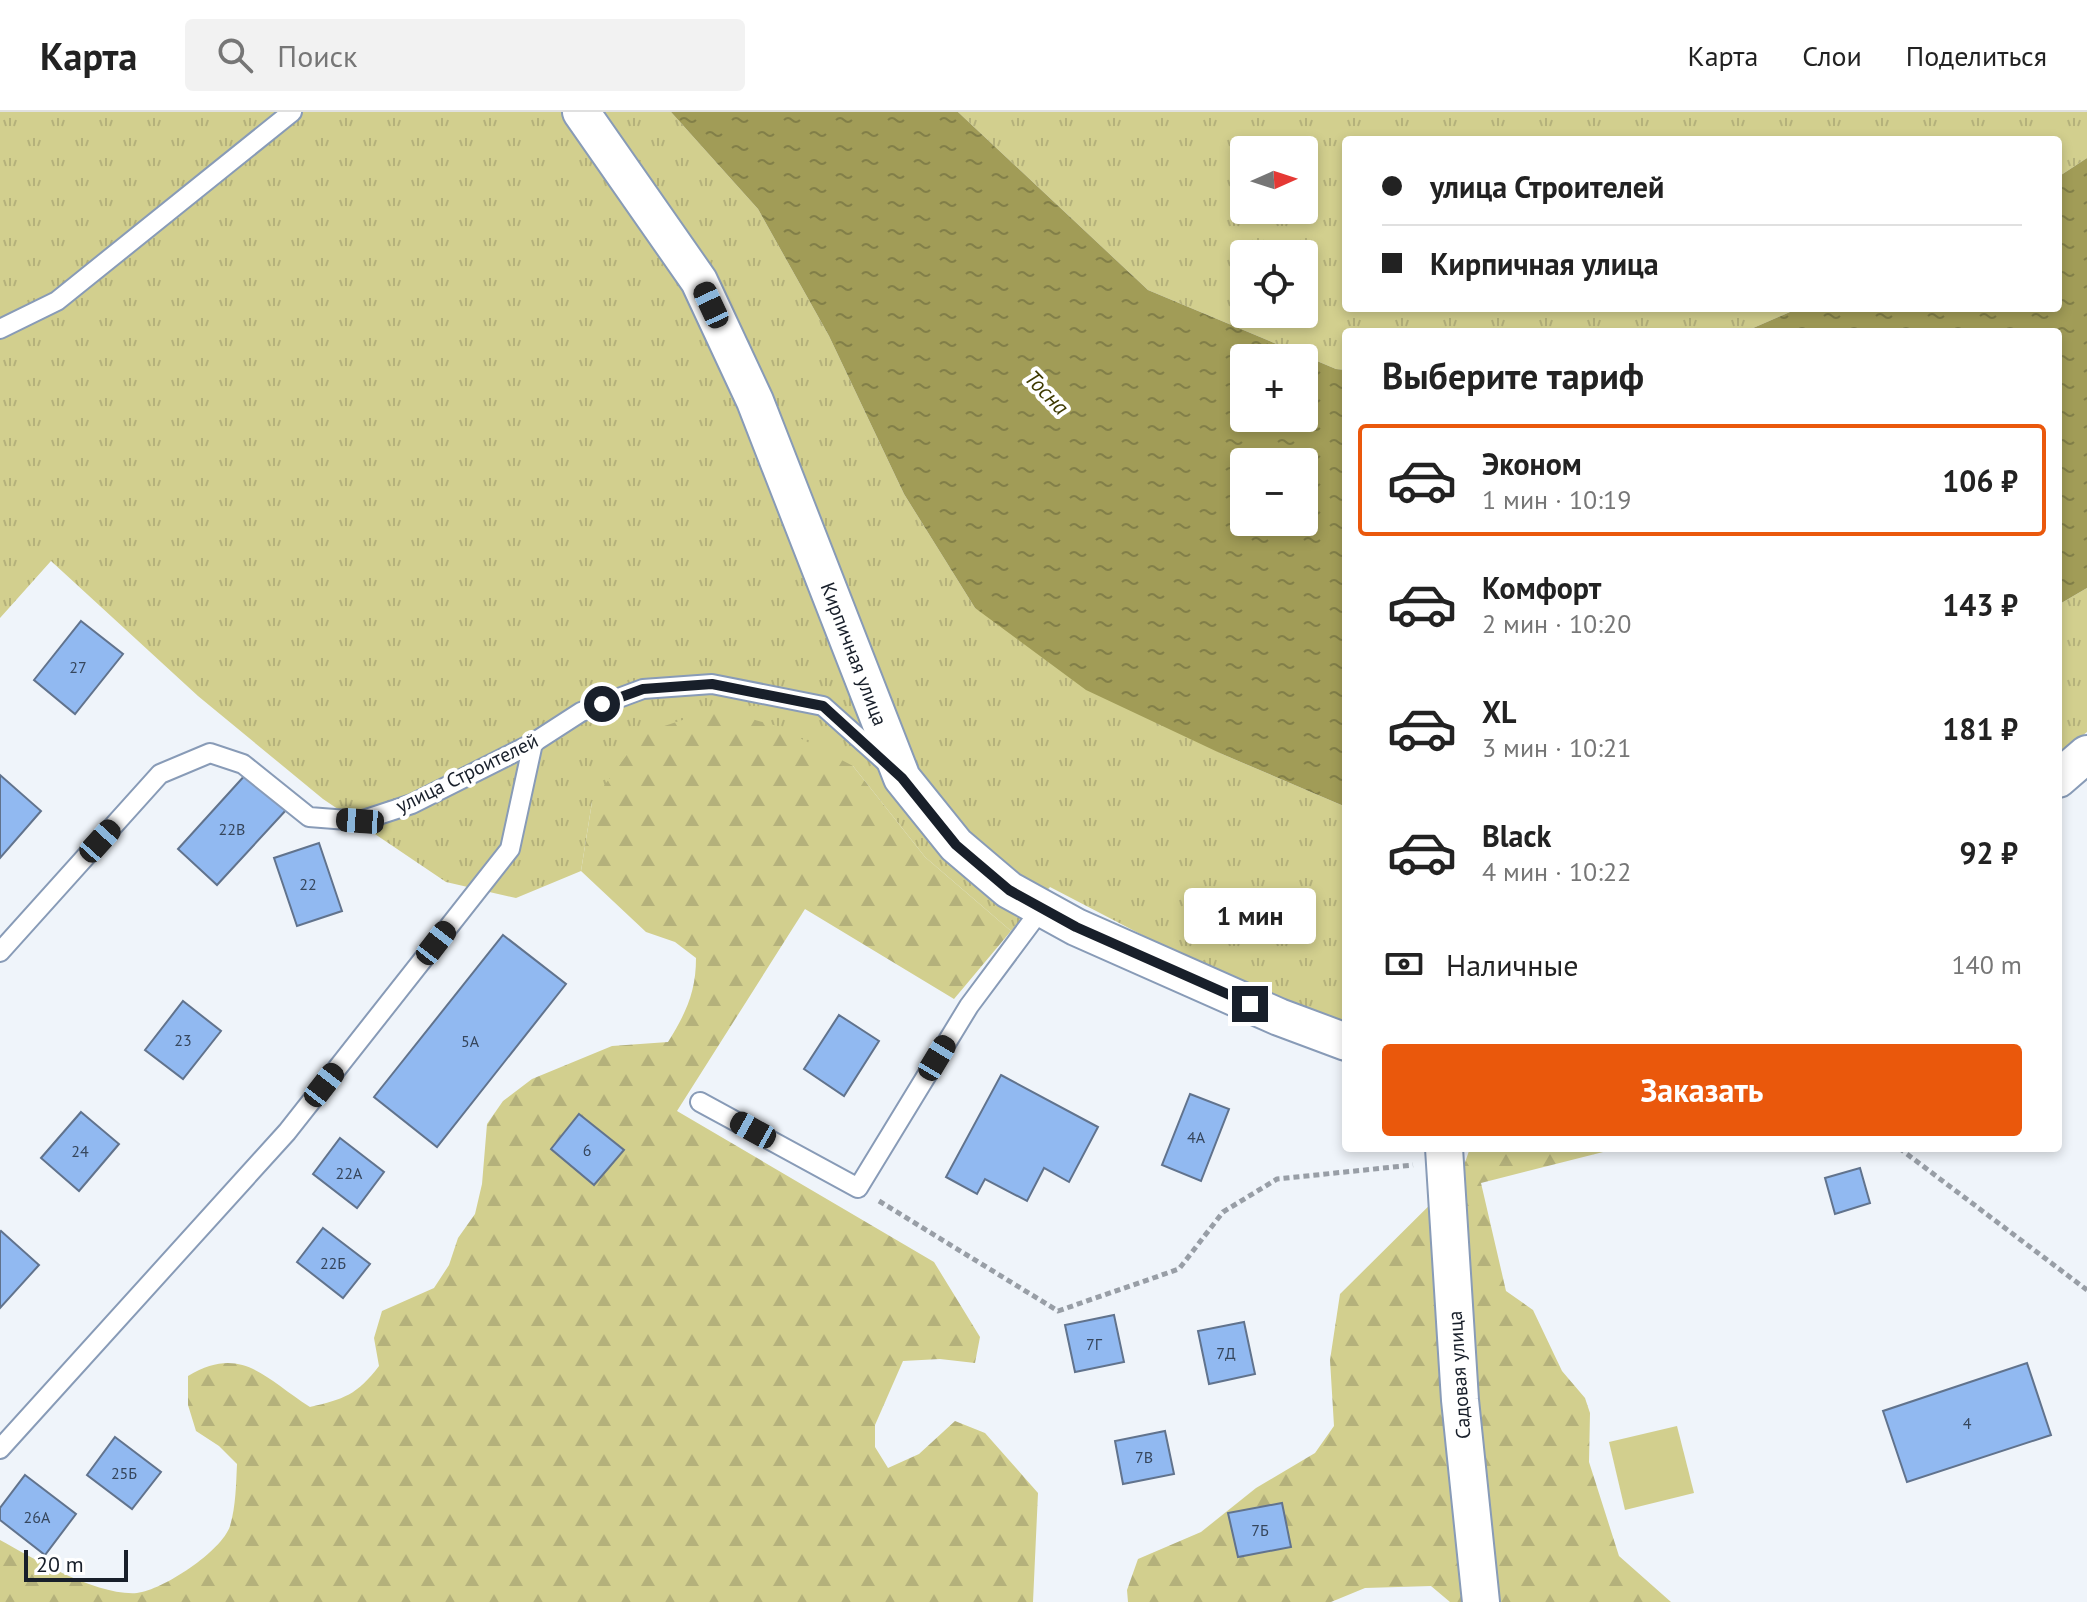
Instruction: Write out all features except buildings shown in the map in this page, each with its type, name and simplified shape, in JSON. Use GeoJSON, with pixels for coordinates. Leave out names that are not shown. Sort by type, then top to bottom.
{"type":"FeatureCollection","features":[{"type":"Feature","properties":{"kind":"street","name":"Кирпичная улица"},"geometry":{"type":"LineString","coordinates":[[581,112],[699,281],[755,401],[902,778],[956,845],[1009,890],[1042,908],[1279,1017],[1342,1041]]}},
{"type":"Feature","properties":{"kind":"street"},"geometry":{"type":"LineString","coordinates":[[2062,776],[2087,754]]}},
{"type":"Feature","properties":{"kind":"street","name":"Садовая улица"},"geometry":{"type":"LineString","coordinates":[[1445,1155],[1460,1400],[1481,1602]]}},
{"type":"Feature","properties":{"kind":"lane"},"geometry":{"type":"LineString","coordinates":[[0,329],[57,301],[292,112]]}},
{"type":"Feature","properties":{"kind":"lane","name":"улица Строителей"},"geometry":{"type":"LineString","coordinates":[[0,952],[160,774],[210,753],[243,764],[309,817],[360,821],[412,804],[533,743],[581,712],[643,689],[712,684],[823,706],[902,778]]}},
{"type":"Feature","properties":{"kind":"lane"},"geometry":{"type":"LineString","coordinates":[[0,1449],[287,1132],[510,849],[533,743]]}},
{"type":"Feature","properties":{"kind":"lane"},"geometry":{"type":"LineString","coordinates":[[700,1102],[858,1188],[969,1006],[1042,908]]}},
{"type":"Feature","properties":{"kind":"path"},"geometry":{"type":"LineString","coordinates":[[1904,1152],[2087,1290]]}},
{"type":"Feature","properties":{"kind":"path"},"geometry":{"type":"LineString","coordinates":[[858,1188],[1058,1311],[1179,1269],[1223,1212],[1277,1179],[1445,1155]]}},
{"type":"Feature","properties":{"kind":"green space"},"geometry":{"type":"Polygon","coordinates":[[[0,112],[671,112],[758,209],[829,336],[904,494],[975,608],[1222,754],[1342,805],[1342,1022],[1196,963],[1050,887],[1011,931],[925,857],[853,766],[592,802],[581,871],[516,898],[446,882],[323,799],[198,696],[51,561],[0,618],[0,112]]]}},
{"type":"Feature","properties":{"kind":"green space"},"geometry":{"type":"Polygon","coordinates":[[[958,112],[2087,112],[2087,158],[2062,174],[2062,136],[1342,136],[1342,312],[1790,312],[1753,328],[1342,328],[1342,370],[1318,361],[1318,344],[1277,344],[1238,328],[1318,328],[1318,240],[1230,240],[1230,324],[1148,290],[958,112]]]}},
{"type":"Feature","properties":{"kind":"green space"},"geometry":{"type":"Polygon","coordinates":[[[2087,588],[2087,732],[2062,752],[2062,603],[2087,588]]]}},
{"type":"Feature","properties":{"kind":"green space"},"geometry":{"type":"Polygon","coordinates":[[[716,709],[777,726],[853,766],[925,857],[1011,931],[954,999],[805,909],[677,1111],[934,1262],[980,1337],[975,1363],[940,1359],[903,1361],[875,1425],[875,1447],[888,1468],[919,1454],[955,1421],[985,1433],[1038,1493],[1033,1602],[0,1602],[0,1540],[85,1583],[137,1593],[176,1577],[216,1547],[230,1526],[237,1464],[219,1446],[196,1431],[188,1405],[188,1376],[223,1363],[238,1364],[265,1376],[310,1407],[356,1390],[379,1366],[374,1338],[382,1311],[434,1288],[449,1265],[458,1238],[475,1214],[482,1184],[487,1124],[503,1101],[532,1079],[612,1046],[668,1042],[689,1002],[696,958],[675,942],[646,932],[581,871],[592,802],[643,733],[716,709]]]}},
{"type":"Feature","properties":{"kind":"green space"},"geometry":{"type":"Polygon","coordinates":[[[1469,1152],[1603,1152],[1481,1183],[1506,1291],[1533,1310],[1562,1371],[1585,1398],[1590,1413],[1589,1462],[1619,1556],[1671,1602],[1450,1602],[1431,1586],[1365,1588],[1331,1602],[1128,1602],[1127,1590],[1138,1559],[1201,1532],[1256,1488],[1315,1453],[1334,1426],[1330,1360],[1340,1294],[1461,1174],[1469,1152]]]}},
{"type":"Feature","properties":{"kind":"green space"},"geometry":{"type":"Polygon","coordinates":[[[1677,1426],[1694,1493],[1625,1510],[1609,1442],[1677,1426]]]}},
{"type":"Feature","properties":{"kind":"water","name":"Тосна"},"geometry":{"type":"Polygon","coordinates":[[[671,112],[958,112],[1148,290],[1230,324],[1230,328],[1238,328],[1277,344],[1230,344],[1230,432],[1318,432],[1318,361],[1342,370],[1342,805],[1222,754],[1086,690],[975,608],[904,494],[829,336],[758,209],[671,112]]]}},
{"type":"Feature","properties":{"kind":"water"},"geometry":{"type":"Polygon","coordinates":[[[2087,158],[2087,588],[2062,603],[2062,328],[1753,328],[1790,312],[2062,312],[2062,174],[2087,158]]]}},
{"type":"Feature","properties":{"kind":"route"},"geometry":{"type":"LineString","coordinates":[[602,704],[643,689],[712,684],[823,706],[902,778],[956,845],[1009,890],[1076,927],[1250,1004]]}}]}
